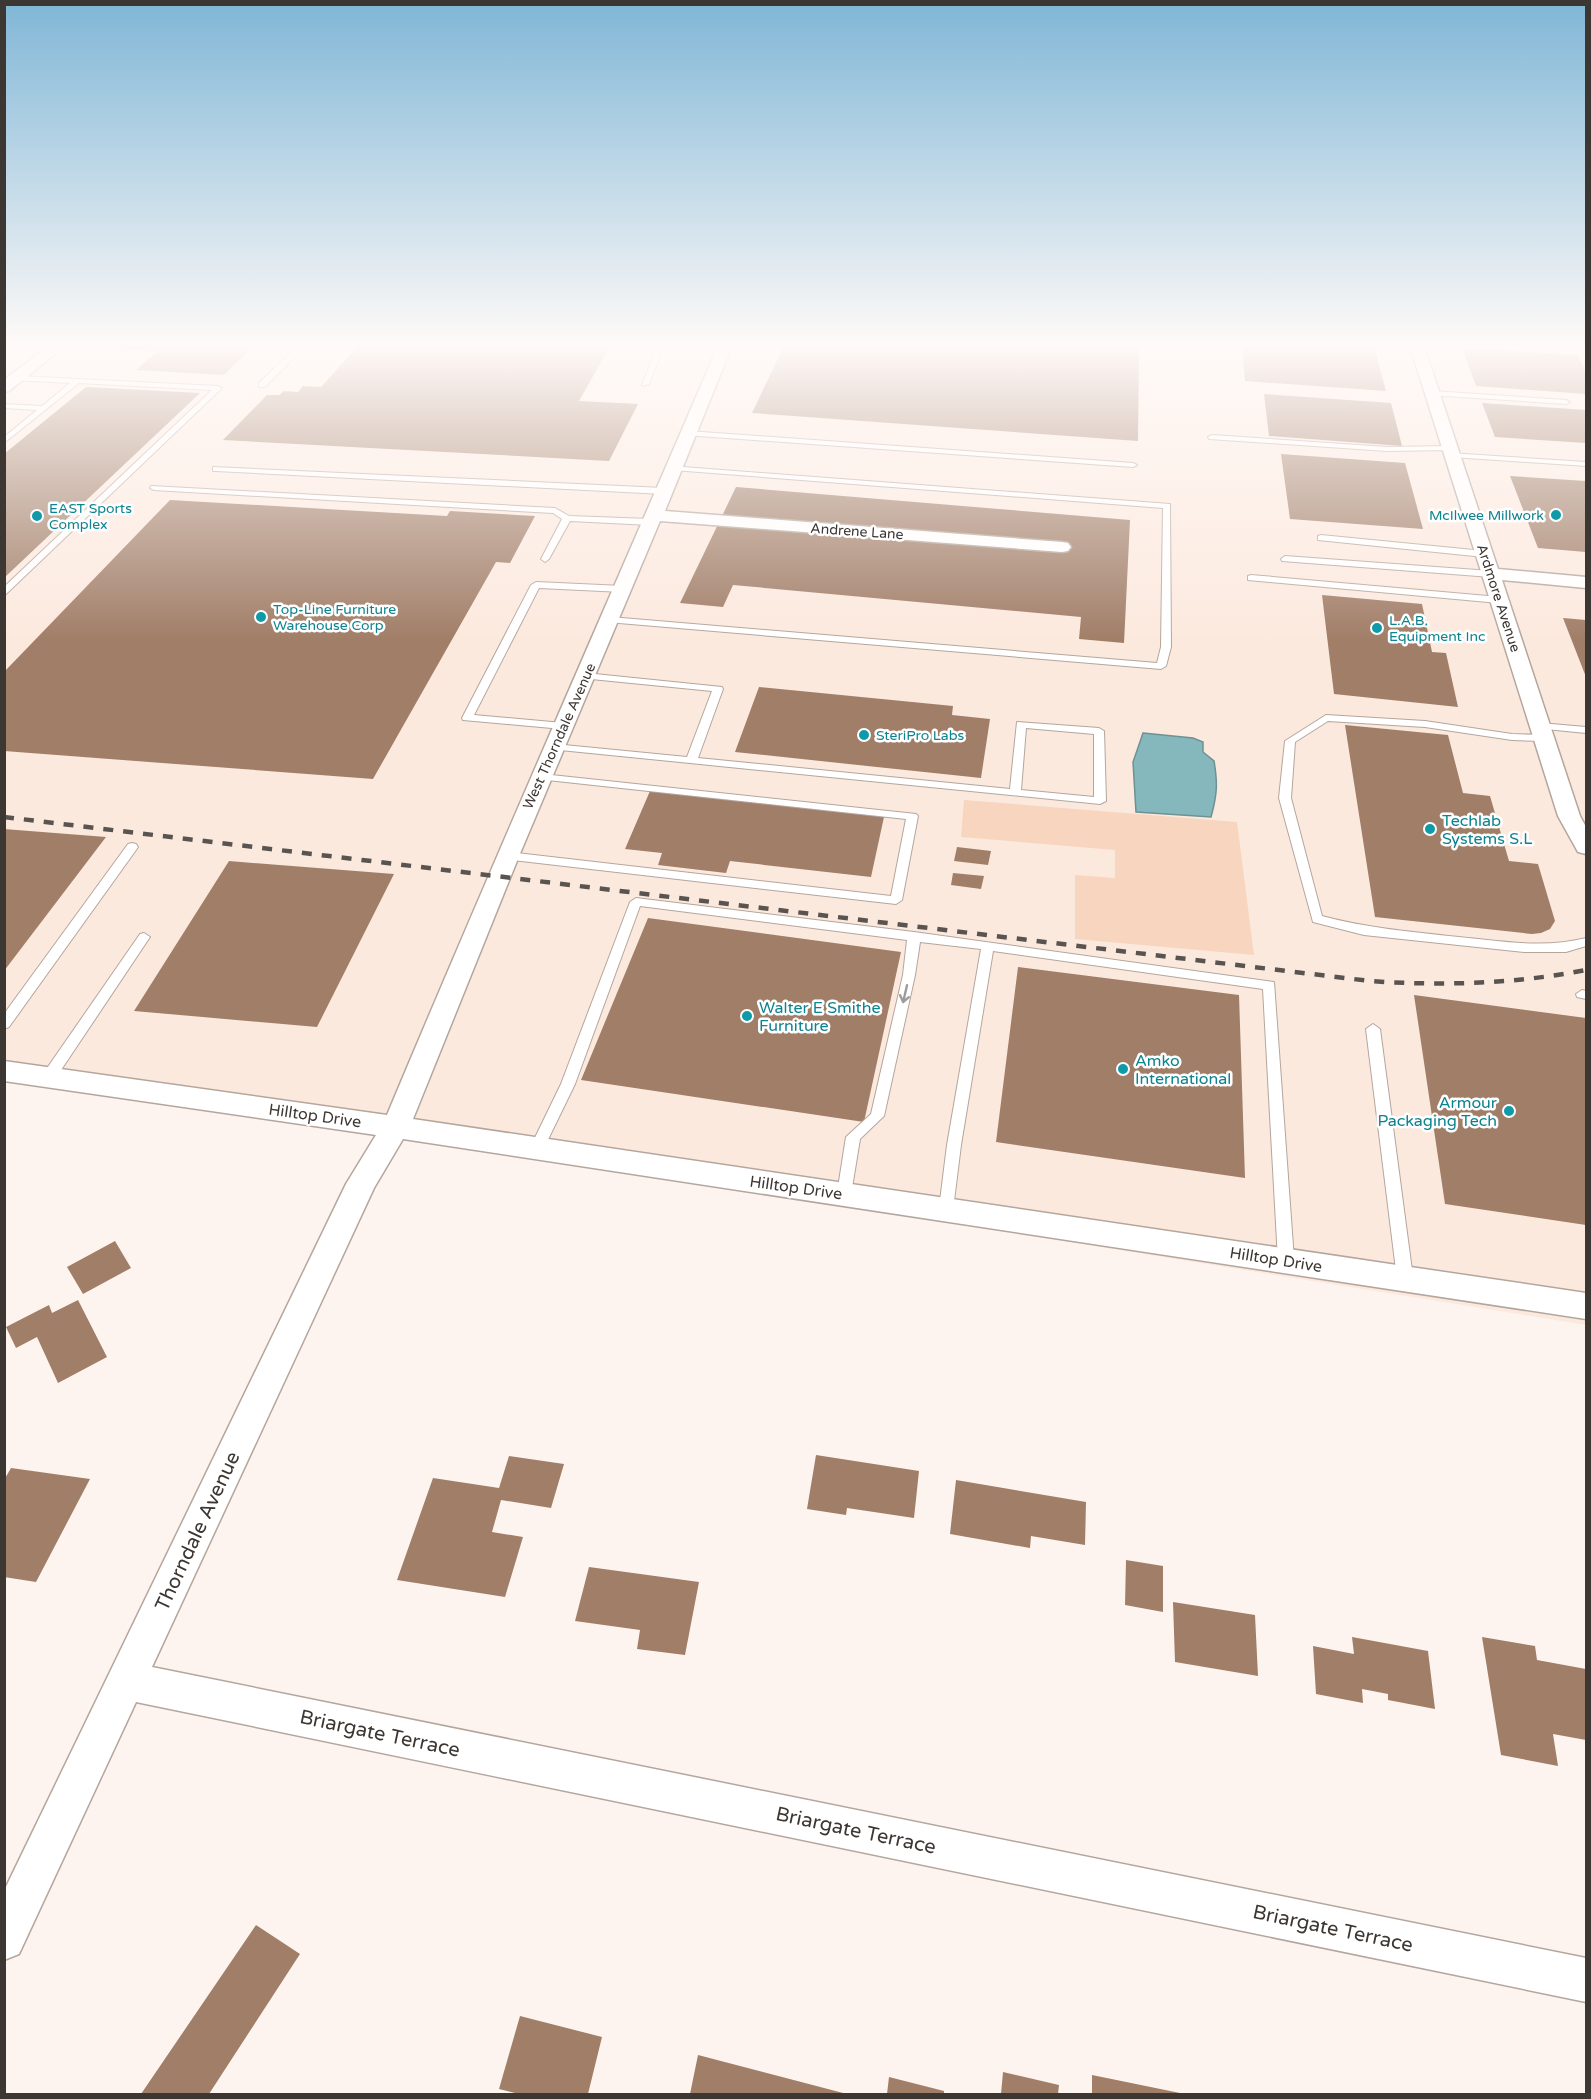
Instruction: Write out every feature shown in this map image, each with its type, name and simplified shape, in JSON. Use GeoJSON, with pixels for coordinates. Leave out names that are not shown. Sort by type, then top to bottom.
{"type":"FeatureCollection","features":[{"type":"Feature","properties":{"kind":"street","name":"West Thorndale Avenue"},"geometry":{"type":"LineString","coordinates":[[396,1127],[507,856],[610,620],[683,444]]}},
{"type":"Feature","properties":{"kind":"street","name":"Ardmore Avenue"},"geometry":{"type":"LineString","coordinates":[[1448,444],[1542,732],[1587,847]]}},
{"type":"Feature","properties":{"kind":"street","name":"Andrene Lane"},"geometry":{"type":"LineString","coordinates":[[651,519],[1062,547]]}},
{"type":"Feature","properties":{"kind":"street"},"geometry":{"type":"LineString","coordinates":[[1491,574],[1587,582]]}},
{"type":"Feature","properties":{"kind":"street","name":"Hilltop Drive"},"geometry":{"type":"LineString","coordinates":[[4,1071],[396,1127],[1587,1305]]}},
{"type":"Feature","properties":{"kind":"street","name":"Thorndale Avenue"},"geometry":{"type":"LineString","coordinates":[[4,1939],[361,1184],[396,1127]]}},
{"type":"Feature","properties":{"kind":"street","name":"Briargate Terrace"},"geometry":{"type":"LineString","coordinates":[[126,1681],[1587,1980]]}},
{"type":"Feature","properties":{"kind":"lane"},"geometry":{"type":"LineString","coordinates":[[4,593],[160,444]]}},
{"type":"Feature","properties":{"kind":"lane"},"geometry":{"type":"LineString","coordinates":[[840,444],[1132,465]]}},
{"type":"Feature","properties":{"kind":"lane"},"geometry":{"type":"LineString","coordinates":[[1313,444],[1451,452],[1587,464]]}},
{"type":"Feature","properties":{"kind":"lane"},"geometry":{"type":"LineString","coordinates":[[610,620],[1161,666],[1166,647],[1167,506],[673,468]]}},
{"type":"Feature","properties":{"kind":"lane"},"geometry":{"type":"LineString","coordinates":[[216,469],[663,491]]}},
{"type":"Feature","properties":{"kind":"lane"},"geometry":{"type":"LineString","coordinates":[[154,488],[555,511],[567,519],[651,519]]}},
{"type":"Feature","properties":{"kind":"lane"},"geometry":{"type":"LineString","coordinates":[[545,559],[567,519]]}},
{"type":"Feature","properties":{"kind":"lane"},"geometry":{"type":"LineString","coordinates":[[1321,538],[1484,554]]}},
{"type":"Feature","properties":{"kind":"lane"},"geometry":{"type":"LineString","coordinates":[[1285,560],[1491,574]]}},
{"type":"Feature","properties":{"kind":"lane"},"geometry":{"type":"LineString","coordinates":[[1251,578],[1499,600]]}},
{"type":"Feature","properties":{"kind":"lane"},"geometry":{"type":"LineString","coordinates":[[563,726],[467,718],[536,585],[623,589]]}},
{"type":"Feature","properties":{"kind":"lane"},"geometry":{"type":"LineString","coordinates":[[585,676],[718,689],[691,760]]}},
{"type":"Feature","properties":{"kind":"lane"},"geometry":{"type":"LineString","coordinates":[[1587,730],[1542,732],[1512,737],[1425,724],[1326,718],[1290,741],[1285,798],[1317,919],[1364,931],[1524,948],[1566,948],[1587,942]]}},
{"type":"Feature","properties":{"kind":"lane"},"geometry":{"type":"LineString","coordinates":[[554,747],[691,760],[1015,793],[1100,801],[1099,731],[1021,724],[1015,793]]}},
{"type":"Feature","properties":{"kind":"lane"},"geometry":{"type":"LineString","coordinates":[[507,856],[896,900],[912,816],[542,777]]}},
{"type":"Feature","properties":{"kind":"lane"},"geometry":{"type":"LineString","coordinates":[[4,1024],[132,848]]}},
{"type":"Feature","properties":{"kind":"lane"},"geometry":{"type":"LineString","coordinates":[[537,1148],[568,1084],[636,902],[914,936],[1269,985],[1286,1260]]}},
{"type":"Feature","properties":{"kind":"lane"},"geometry":{"type":"LineString","coordinates":[[844,1194],[853,1137],[877,1116],[909,975],[914,936]]}},
{"type":"Feature","properties":{"kind":"lane"},"geometry":{"type":"LineString","coordinates":[[48,1078],[144,937]]}},
{"type":"Feature","properties":{"kind":"lane"},"geometry":{"type":"LineString","coordinates":[[946,1209],[954,1144],[987,946]]}},
{"type":"Feature","properties":{"kind":"lane"},"geometry":{"type":"LineString","coordinates":[[1373,1029],[1405,1278]]}},
{"type":"Feature","properties":{"kind":"shaded area"},"geometry":{"type":"Polygon","coordinates":[[[5,444],[1586,444],[1586,1325],[5,1071],[5,444]]]}},
{"type":"Feature","properties":{"kind":"shaded area"},"geometry":{"type":"Polygon","coordinates":[[[964,800],[1237,822],[1254,955],[1075,939],[1075,875],[1115,878],[1115,850],[961,837],[964,800]]]}},
{"type":"Feature","properties":{"kind":"water"},"geometry":{"type":"Polygon","coordinates":[[[1143,733],[1193,738],[1203,742],[1203,752],[1214,761],[1216,776],[1216,796],[1211,817],[1136,812],[1133,762],[1143,733]]]}},
{"type":"Feature","properties":{"kind":"building"},"geometry":{"type":"Polygon","coordinates":[[[16,444],[146,444],[4,578],[4,454],[16,444]]]}},
{"type":"Feature","properties":{"kind":"building"},"geometry":{"type":"Polygon","coordinates":[[[296,444],[618,444],[609,461],[296,444]]]}},
{"type":"Feature","properties":{"kind":"building"},"geometry":{"type":"Polygon","coordinates":[[[1375,444],[1401,444],[1402,446],[1375,444]]]}},
{"type":"Feature","properties":{"kind":"building"},"geometry":{"type":"Polygon","coordinates":[[[1281,454],[1405,463],[1423,529],[1290,519],[1281,454]]]}},
{"type":"Feature","properties":{"kind":"building","name":"McIlwee Millwork"},"geometry":{"type":"Polygon","coordinates":[[[1510,476],[1586,481],[1586,552],[1538,548],[1510,476]]]}},
{"type":"Feature","properties":{"kind":"building"},"geometry":{"type":"Polygon","coordinates":[[[736,487],[1130,520],[1124,643],[1079,639],[1081,617],[733,585],[723,607],[680,603],[736,487]]]}},
{"type":"Feature","properties":{"kind":"building","name":"Top-Line Furniture Warehouse Corp"},"geometry":{"type":"Polygon","coordinates":[[[170,500],[447,516],[450,511],[535,516],[510,563],[496,562],[373,779],[4,751],[4,672],[170,500]]]}},
{"type":"Feature","properties":{"kind":"building","name":"L.A.B. Equipment Inc"},"geometry":{"type":"Polygon","coordinates":[[[1322,595],[1422,604],[1432,652],[1446,653],[1458,707],[1334,694],[1322,595]]]}},
{"type":"Feature","properties":{"kind":"building"},"geometry":{"type":"Polygon","coordinates":[[[1563,618],[1586,620],[1586,677],[1563,618]]]}},
{"type":"Feature","properties":{"kind":"building","name":"SteriPro Labs"},"geometry":{"type":"Polygon","coordinates":[[[759,687],[953,706],[952,715],[990,719],[981,778],[735,752],[759,687]]]}},
{"type":"Feature","properties":{"kind":"building","name":"Techlab Systems S.L"},"geometry":{"type":"Polygon","coordinates":[[[1345,725],[1448,735],[1463,793],[1490,796],[1509,861],[1538,864],[1555,921],[1550,929],[1532,934],[1375,917],[1345,725]]]}},
{"type":"Feature","properties":{"kind":"building"},"geometry":{"type":"Polygon","coordinates":[[[650,791],[884,817],[871,877],[730,861],[726,873],[658,865],[662,853],[625,849],[650,791]]]}},
{"type":"Feature","properties":{"kind":"building"},"geometry":{"type":"Polygon","coordinates":[[[4,829],[106,837],[4,971],[4,829]]]}},
{"type":"Feature","properties":{"kind":"building"},"geometry":{"type":"Polygon","coordinates":[[[957,847],[991,851],[988,865],[954,861],[957,847]]]}},
{"type":"Feature","properties":{"kind":"building"},"geometry":{"type":"Polygon","coordinates":[[[229,861],[394,874],[317,1027],[134,1011],[229,861]]]}},
{"type":"Feature","properties":{"kind":"building"},"geometry":{"type":"Polygon","coordinates":[[[953,873],[984,876],[981,889],[951,885],[953,873]]]}},
{"type":"Feature","properties":{"kind":"building","name":"Walter E Smithe Furniture"},"geometry":{"type":"Polygon","coordinates":[[[648,918],[901,952],[864,1122],[581,1080],[648,918]]]}},
{"type":"Feature","properties":{"kind":"building","name":"Amko International"},"geometry":{"type":"Polygon","coordinates":[[[1018,967],[1239,995],[1245,1178],[996,1142],[1018,967]]]}},
{"type":"Feature","properties":{"kind":"building","name":"Armour Packaging Tech"},"geometry":{"type":"Polygon","coordinates":[[[1414,995],[1586,1018],[1586,1225],[1445,1204],[1414,995]]]}},
{"type":"Feature","properties":{"kind":"building"},"geometry":{"type":"Polygon","coordinates":[[[115,1241],[131,1268],[83,1294],[67,1267],[115,1241]]]}},
{"type":"Feature","properties":{"kind":"building"},"geometry":{"type":"Polygon","coordinates":[[[78,1300],[107,1357],[58,1383],[37,1337],[16,1348],[6,1327],[49,1305],[52,1313],[78,1300]]]}},
{"type":"Feature","properties":{"kind":"building"},"geometry":{"type":"Polygon","coordinates":[[[816,1455],[919,1471],[914,1518],[847,1508],[846,1515],[807,1509],[816,1455]]]}},
{"type":"Feature","properties":{"kind":"building"},"geometry":{"type":"Polygon","coordinates":[[[509,1456],[564,1464],[551,1508],[501,1500],[492,1532],[523,1537],[505,1597],[397,1580],[433,1478],[499,1488],[509,1456]]]}},
{"type":"Feature","properties":{"kind":"building"},"geometry":{"type":"Polygon","coordinates":[[[11,1468],[90,1479],[36,1582],[4,1577],[4,1480],[11,1468]]]}},
{"type":"Feature","properties":{"kind":"building"},"geometry":{"type":"Polygon","coordinates":[[[956,1480],[1086,1502],[1085,1545],[1031,1536],[1030,1548],[950,1534],[956,1480]]]}},
{"type":"Feature","properties":{"kind":"building"},"geometry":{"type":"Polygon","coordinates":[[[1126,1560],[1163,1566],[1163,1612],[1125,1605],[1126,1560]]]}},
{"type":"Feature","properties":{"kind":"building"},"geometry":{"type":"Polygon","coordinates":[[[589,1567],[699,1582],[685,1655],[637,1649],[640,1630],[575,1621],[589,1567]]]}},
{"type":"Feature","properties":{"kind":"building"},"geometry":{"type":"Polygon","coordinates":[[[1173,1602],[1255,1615],[1258,1676],[1175,1662],[1173,1602]]]}},
{"type":"Feature","properties":{"kind":"building"},"geometry":{"type":"Polygon","coordinates":[[[1352,1637],[1428,1651],[1435,1709],[1388,1700],[1388,1694],[1362,1689],[1363,1703],[1316,1694],[1313,1646],[1354,1654],[1352,1637]]]}},
{"type":"Feature","properties":{"kind":"building"},"geometry":{"type":"Polygon","coordinates":[[[1482,1637],[1535,1646],[1537,1660],[1586,1669],[1586,1740],[1553,1734],[1558,1766],[1501,1755],[1482,1637]]]}},
{"type":"Feature","properties":{"kind":"building"},"geometry":{"type":"Polygon","coordinates":[[[256,1925],[300,1954],[209,2094],[141,2094],[256,1925]]]}},
{"type":"Feature","properties":{"kind":"building"},"geometry":{"type":"Polygon","coordinates":[[[520,2016],[602,2037],[588,2094],[519,2094],[499,2089],[520,2016]]]}},
{"type":"Feature","properties":{"kind":"building"},"geometry":{"type":"Polygon","coordinates":[[[698,2055],[847,2094],[690,2094],[698,2055]]]}},
{"type":"Feature","properties":{"kind":"building"},"geometry":{"type":"Polygon","coordinates":[[[1003,2072],[1059,2085],[1058,2094],[1001,2094],[1003,2072]]]}},
{"type":"Feature","properties":{"kind":"building"},"geometry":{"type":"Polygon","coordinates":[[[1092,2075],[1180,2093],[1180,2094],[1092,2094],[1092,2075]]]}},
{"type":"Feature","properties":{"kind":"building"},"geometry":{"type":"Polygon","coordinates":[[[889,2077],[944,2091],[944,2094],[887,2094],[889,2077]]]}},
{"type":"Feature","properties":{"kind":"railway"},"geometry":{"type":"LineString","coordinates":[[4,817],[1370,981],[1478,983],[1586,970]]}},
{"type":"Feature","properties":{"kind":"place","name":"McIlwee Millwork"},"geometry":{"type":"Point","coordinates":[1556,515]}},
{"type":"Feature","properties":{"kind":"place","name":"EAST Sports Complex"},"geometry":{"type":"Point","coordinates":[37,516]}},
{"type":"Feature","properties":{"kind":"place","name":"Top-Line Furniture Warehouse Corp"},"geometry":{"type":"Point","coordinates":[261,617]}},
{"type":"Feature","properties":{"kind":"place","name":"L.A.B. Equipment Inc"},"geometry":{"type":"Point","coordinates":[1377,628]}},
{"type":"Feature","properties":{"kind":"place","name":"SteriPro Labs"},"geometry":{"type":"Point","coordinates":[864,735]}},
{"type":"Feature","properties":{"kind":"place","name":"Techlab Systems S.L"},"geometry":{"type":"Point","coordinates":[1430,829]}},
{"type":"Feature","properties":{"kind":"place","name":"Walter E Smithe Furniture"},"geometry":{"type":"Point","coordinates":[747,1016]}},
{"type":"Feature","properties":{"kind":"place","name":"Amko International"},"geometry":{"type":"Point","coordinates":[1123,1069]}},
{"type":"Feature","properties":{"kind":"place","name":"Armour Packaging Tech"},"geometry":{"type":"Point","coordinates":[1509,1111]}}]}
